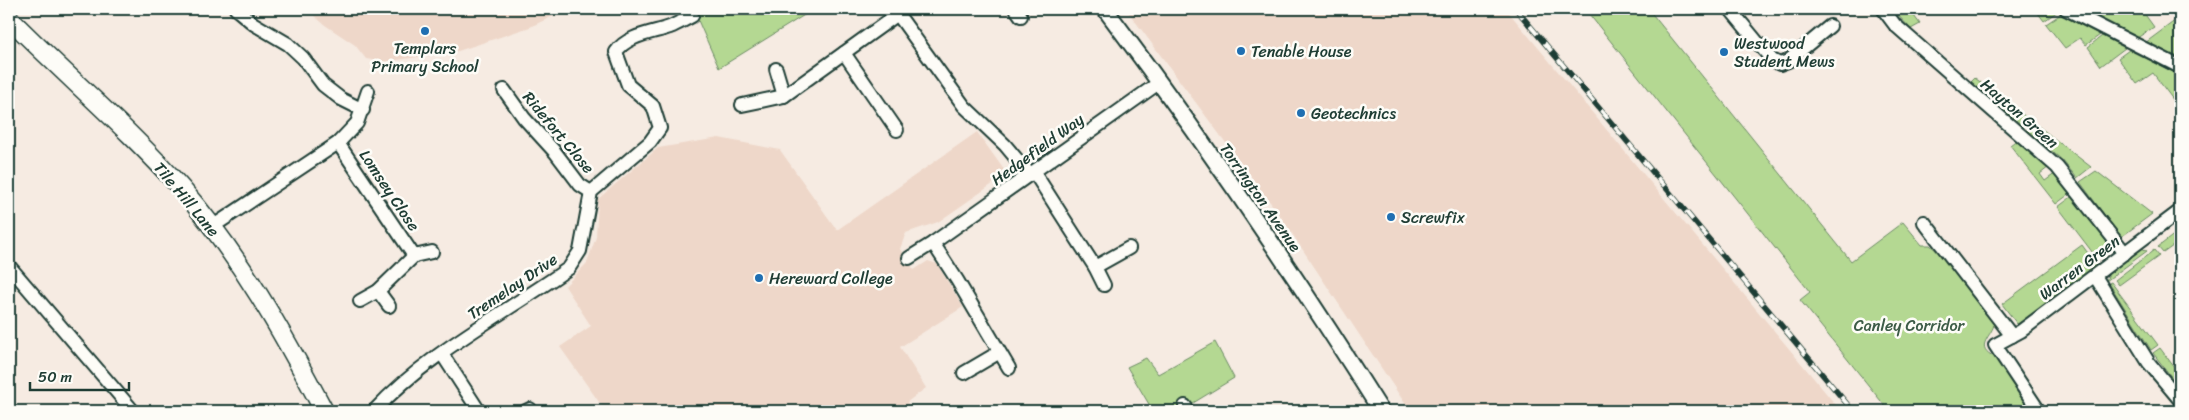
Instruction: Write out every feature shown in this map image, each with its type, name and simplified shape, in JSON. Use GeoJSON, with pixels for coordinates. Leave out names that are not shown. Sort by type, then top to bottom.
{"type":"FeatureCollection","features":[{"type":"Feature","properties":{"kind":"main road","name":"Tile Hill Lane"},"geometry":{"type":"LineString","coordinates":[[9,18],[182,189],[212,227],[261,297],[294,352],[324,411]]}},
{"type":"Feature","properties":{"kind":"street"},"geometry":{"type":"LineString","coordinates":[[236,9],[254,24],[288,44],[303,58],[324,85],[341,99],[363,110]]}},
{"type":"Feature","properties":{"kind":"street","name":"Torrington Avenue"},"geometry":{"type":"LineString","coordinates":[[1105,9],[1160,82],[1316,308],[1381,411]]}},
{"type":"Feature","properties":{"kind":"street"},"geometry":{"type":"LineString","coordinates":[[1730,9],[1772,60],[1780,64],[1788,61],[1830,26]]}},
{"type":"Feature","properties":{"kind":"street","name":"Hayton Green"},"geometry":{"type":"LineString","coordinates":[[1882,9],[1895,26],[2057,167],[2124,253]]}},
{"type":"Feature","properties":{"kind":"street"},"geometry":{"type":"LineString","coordinates":[[2066,9],[2180,67]]}},
{"type":"Feature","properties":{"kind":"street"},"geometry":{"type":"LineString","coordinates":[[742,105],[784,96],[844,53],[896,11],[964,106],[1032,173],[1095,268],[1104,285]]}},
{"type":"Feature","properties":{"kind":"street"},"geometry":{"type":"LineString","coordinates":[[592,192],[650,142],[660,128],[653,106],[628,85],[616,52],[631,40],[650,32],[670,27],[692,16]]}},
{"type":"Feature","properties":{"kind":"street"},"geometry":{"type":"LineString","coordinates":[[844,53],[897,130]]}},
{"type":"Feature","properties":{"kind":"street"},"geometry":{"type":"LineString","coordinates":[[776,69],[784,96]]}},
{"type":"Feature","properties":{"kind":"street","name":"Hedgefield Way"},"geometry":{"type":"LineString","coordinates":[[909,258],[1160,82]]}},
{"type":"Feature","properties":{"kind":"street","name":"Ridefort Close"},"geometry":{"type":"LineString","coordinates":[[504,90],[529,125],[555,152],[580,185],[592,192]]}},
{"type":"Feature","properties":{"kind":"street"},"geometry":{"type":"LineString","coordinates":[[212,227],[338,143],[356,123],[363,110],[368,91]]}},
{"type":"Feature","properties":{"kind":"street","name":"Lomsey Close"},"geometry":{"type":"LineString","coordinates":[[338,143],[414,256]]}},
{"type":"Feature","properties":{"kind":"street","name":"Tremelay Drive"},"geometry":{"type":"LineString","coordinates":[[374,411],[403,383],[442,354],[569,268],[580,251],[592,192]]}},
{"type":"Feature","properties":{"kind":"street","name":"Warren Green"},"geometry":{"type":"LineString","coordinates":[[2039,411],[1994,345],[2012,336],[2180,211]]}},
{"type":"Feature","properties":{"kind":"street"},"geometry":{"type":"LineString","coordinates":[[1924,222],[2012,336]]}},
{"type":"Feature","properties":{"kind":"street"},"geometry":{"type":"LineString","coordinates":[[932,243],[957,280],[1009,368]]}},
{"type":"Feature","properties":{"kind":"street"},"geometry":{"type":"LineString","coordinates":[[1095,268],[1130,248]]}},
{"type":"Feature","properties":{"kind":"street","name":"Lomsey Close"},"geometry":{"type":"LineString","coordinates":[[360,301],[378,291],[414,256],[432,252]]}},
{"type":"Feature","properties":{"kind":"street"},"geometry":{"type":"LineString","coordinates":[[9,266],[133,411]]}},
{"type":"Feature","properties":{"kind":"street"},"geometry":{"type":"LineString","coordinates":[[2095,276],[2148,363],[2180,400]]}},
{"type":"Feature","properties":{"kind":"street"},"geometry":{"type":"LineString","coordinates":[[378,291],[389,306]]}},
{"type":"Feature","properties":{"kind":"street"},"geometry":{"type":"LineString","coordinates":[[964,373],[998,352]]}},
{"type":"Feature","properties":{"kind":"street"},"geometry":{"type":"LineString","coordinates":[[442,354],[480,411]]}},
{"type":"Feature","properties":{"kind":"shaded area","name":"Templars Primary School"},"geometry":{"type":"Polygon","coordinates":[[[306,9],[568,9],[530,27],[458,51],[384,62],[366,59],[355,45],[325,25],[306,9]]]}},
{"type":"Feature","properties":{"kind":"shaded area"},"geometry":{"type":"Polygon","coordinates":[[[1126,9],[1506,9],[1841,411],[1410,411],[1279,214],[1126,9]]]}},
{"type":"Feature","properties":{"kind":"shaded area","name":"Hereward College"},"geometry":{"type":"Polygon","coordinates":[[[977,132],[1007,174],[938,222],[906,233],[900,249],[914,270],[928,261],[937,264],[963,307],[900,347],[926,388],[907,402],[912,411],[602,411],[604,409],[560,347],[591,326],[565,286],[587,263],[596,237],[598,199],[658,148],[719,138],[780,150],[837,230],[977,132]]]}},
{"type":"Feature","properties":{"kind":"green space"},"geometry":{"type":"Polygon","coordinates":[[[693,9],[814,9],[719,68],[693,9]]]}},
{"type":"Feature","properties":{"kind":"green space","name":"Canley Corridor"},"geometry":{"type":"Polygon","coordinates":[[[1585,9],[1651,9],[1649,10],[1851,261],[1903,222],[1922,245],[1930,245],[1945,258],[1992,318],[1994,325],[1985,342],[1985,350],[1995,357],[2034,411],[1889,411],[1800,300],[1810,292],[1585,9]]]}},
{"type":"Feature","properties":{"kind":"green space"},"geometry":{"type":"Polygon","coordinates":[[[1892,9],[1909,9],[1920,24],[1911,29],[1892,9]]]}},
{"type":"Feature","properties":{"kind":"green space"},"geometry":{"type":"Polygon","coordinates":[[[2035,9],[2055,9],[2058,11],[2044,21],[2035,9]]]}},
{"type":"Feature","properties":{"kind":"green space"},"geometry":{"type":"Polygon","coordinates":[[[2080,9],[2141,9],[2154,27],[2137,38],[2080,9]]]}},
{"type":"Feature","properties":{"kind":"green space"},"geometry":{"type":"Polygon","coordinates":[[[2061,14],[2100,35],[2086,45],[2080,38],[2065,48],[2046,24],[2061,14]]]}},
{"type":"Feature","properties":{"kind":"green space"},"geometry":{"type":"Polygon","coordinates":[[[2180,17],[2180,59],[2145,43],[2180,17]]]}},
{"type":"Feature","properties":{"kind":"green space"},"geometry":{"type":"Polygon","coordinates":[[[2102,36],[2125,48],[2101,66],[2088,47],[2102,36]]]}},
{"type":"Feature","properties":{"kind":"green space"},"geometry":{"type":"Polygon","coordinates":[[[2129,50],[2180,75],[2180,97],[2174,101],[2153,73],[2137,84],[2118,58],[2129,50]]]}},
{"type":"Feature","properties":{"kind":"green space"},"geometry":{"type":"Polygon","coordinates":[[[1975,78],[2031,121],[2024,127],[1971,82],[1975,78]]]}},
{"type":"Feature","properties":{"kind":"green space"},"geometry":{"type":"Polygon","coordinates":[[[2034,123],[2091,167],[2077,178],[2062,160],[2027,130],[2034,123]]]}},
{"type":"Feature","properties":{"kind":"green space"},"geometry":{"type":"Polygon","coordinates":[[[2018,139],[2049,167],[2040,174],[2045,181],[2056,173],[2072,192],[2056,204],[2010,145],[2018,139]]]}},
{"type":"Feature","properties":{"kind":"green space"},"geometry":{"type":"Polygon","coordinates":[[[2096,171],[2152,214],[2121,237],[2080,182],[2096,171]]]}},
{"type":"Feature","properties":{"kind":"green space"},"geometry":{"type":"Polygon","coordinates":[[[2074,195],[2112,245],[2096,257],[2058,207],[2074,195]]]}},
{"type":"Feature","properties":{"kind":"green space"},"geometry":{"type":"Polygon","coordinates":[[[2180,230],[2180,241],[2163,253],[2158,247],[2180,230]]]}},
{"type":"Feature","properties":{"kind":"green space"},"geometry":{"type":"Polygon","coordinates":[[[2082,245],[2098,267],[2020,324],[2017,324],[2002,304],[2082,245]]]}},
{"type":"Feature","properties":{"kind":"green space"},"geometry":{"type":"Polygon","coordinates":[[[2142,248],[2147,251],[2106,281],[2109,273],[2142,248]]]}},
{"type":"Feature","properties":{"kind":"green space"},"geometry":{"type":"Polygon","coordinates":[[[2154,250],[2159,256],[2119,285],[2115,280],[2154,250]]]}},
{"type":"Feature","properties":{"kind":"green space"},"geometry":{"type":"Polygon","coordinates":[[[2111,282],[2158,345],[2151,350],[2109,283],[2111,282]]]}},
{"type":"Feature","properties":{"kind":"green space"},"geometry":{"type":"Polygon","coordinates":[[[1215,342],[1234,378],[1180,411],[1153,411],[1127,367],[1146,358],[1158,374],[1215,342]]]}},
{"type":"Feature","properties":{"kind":"green space"},"geometry":{"type":"Polygon","coordinates":[[[2160,348],[2180,375],[2180,388],[2153,353],[2160,348]]]}},
{"type":"Feature","properties":{"kind":"railway"},"geometry":{"type":"LineString","coordinates":[[1516,9],[1853,411]]}},
{"type":"Feature","properties":{"kind":"place","name":"Templars Primary School"},"geometry":{"type":"Point","coordinates":[425,31]}},
{"type":"Feature","properties":{"kind":"place","name":"Tenable House"},"geometry":{"type":"Point","coordinates":[1241,51]}},
{"type":"Feature","properties":{"kind":"place","name":"Westwood Student Mews"},"geometry":{"type":"Point","coordinates":[1724,52]}},
{"type":"Feature","properties":{"kind":"place","name":"Geotechnics"},"geometry":{"type":"Point","coordinates":[1301,113]}},
{"type":"Feature","properties":{"kind":"place","name":"Screwfix"},"geometry":{"type":"Point","coordinates":[1391,217]}},
{"type":"Feature","properties":{"kind":"place","name":"Hereward College"},"geometry":{"type":"Point","coordinates":[759,278]}}]}
